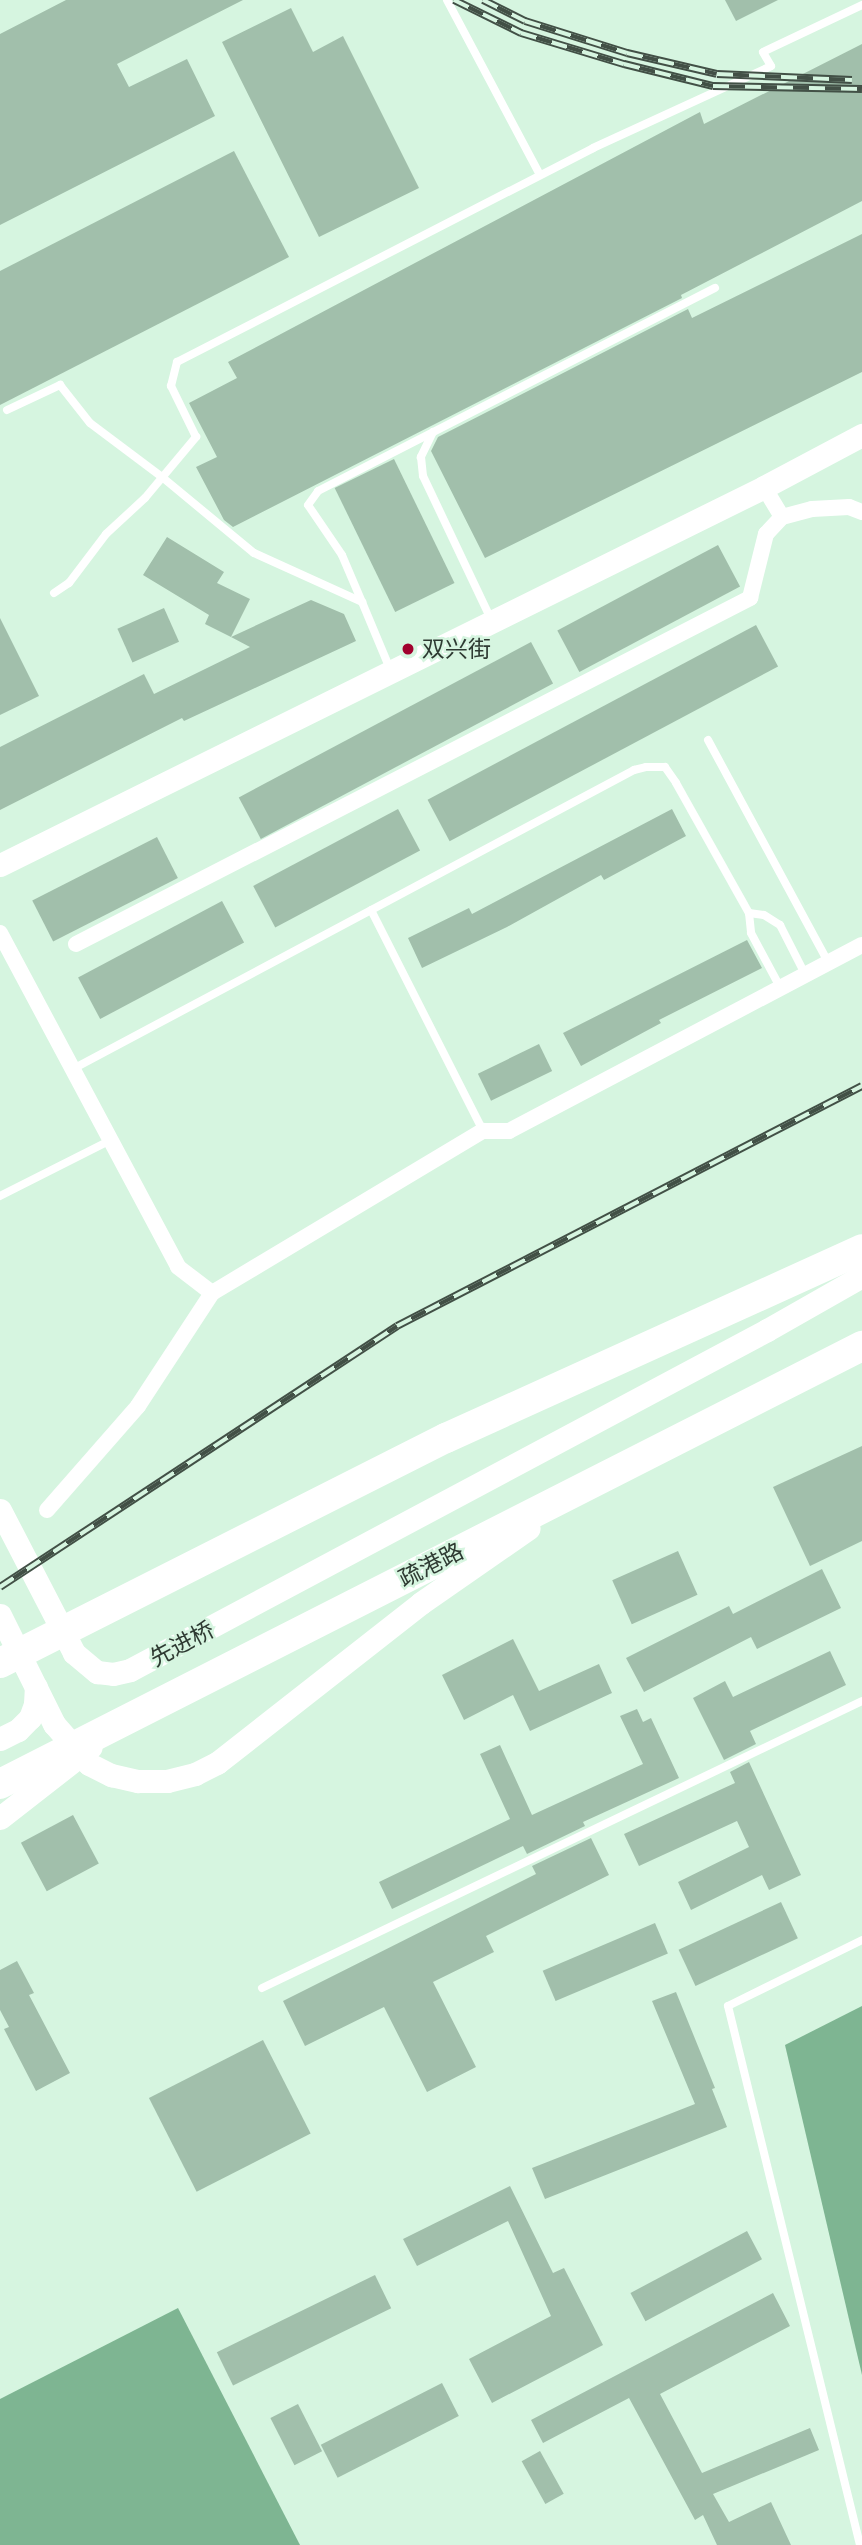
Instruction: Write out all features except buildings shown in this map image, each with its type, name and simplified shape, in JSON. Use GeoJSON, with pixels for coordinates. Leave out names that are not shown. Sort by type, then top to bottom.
{"type":"FeatureCollection","features":[{"type":"Feature","properties":{"kind":"highway"},"geometry":{"type":"LineString","coordinates":[[0,1663],[446,1438],[862,1249]]}},
{"type":"Feature","properties":{"kind":"highway","name":"疏港路"},"geometry":{"type":"LineString","coordinates":[[0,1784],[862,1346]]}},
{"type":"Feature","properties":{"kind":"main road"},"geometry":{"type":"LineString","coordinates":[[0,865],[764,487],[862,435]]}},
{"type":"Feature","properties":{"kind":"main road","name":"先进桥"},"geometry":{"type":"LineString","coordinates":[[0,1510],[74,1653],[97,1672],[113,1674],[147,1663],[862,1276]]}},
{"type":"Feature","properties":{"kind":"main road"},"geometry":{"type":"LineString","coordinates":[[0,1615],[54,1724],[89,1764],[111,1775],[138,1781],[167,1781],[195,1774],[217,1763],[432,1595],[601,1479]]}},
{"type":"Feature","properties":{"kind":"main road"},"geometry":{"type":"LineString","coordinates":[[0,1740],[18,1730],[30,1718],[36,1687]]}},
{"type":"Feature","properties":{"kind":"main road"},"geometry":{"type":"LineString","coordinates":[[0,1818],[120,1723]]}},
{"type":"Feature","properties":{"kind":"street"},"geometry":{"type":"LineString","coordinates":[[764,487],[782,517]]}},
{"type":"Feature","properties":{"kind":"street"},"geometry":{"type":"LineString","coordinates":[[76,944],[750,597],[766,534],[782,517],[812,509],[849,508],[862,512]]}},
{"type":"Feature","properties":{"kind":"street"},"geometry":{"type":"LineString","coordinates":[[0,933],[178,1267],[212,1293]]}},
{"type":"Feature","properties":{"kind":"street"},"geometry":{"type":"LineString","coordinates":[[47,1510],[138,1406],[212,1293],[483,1131],[509,1131],[862,945]]}},
{"type":"Feature","properties":{"kind":"lane"},"geometry":{"type":"LineString","coordinates":[[447,0],[540,175]]}},
{"type":"Feature","properties":{"kind":"lane"},"geometry":{"type":"LineString","coordinates":[[54,593],[69,583],[106,534],[162,477],[196,437],[171,386],[177,362],[540,175],[771,66],[763,52],[862,5]]}},
{"type":"Feature","properties":{"kind":"lane"},"geometry":{"type":"LineString","coordinates":[[391,672],[342,555],[308,505],[318,491],[715,288]]}},
{"type":"Feature","properties":{"kind":"lane"},"geometry":{"type":"LineString","coordinates":[[7,410],[61,384],[90,423],[162,477],[254,553],[362,603]]}},
{"type":"Feature","properties":{"kind":"lane"},"geometry":{"type":"LineString","coordinates":[[433,432],[421,457],[423,476],[492,621]]}},
{"type":"Feature","properties":{"kind":"lane"},"geometry":{"type":"LineString","coordinates":[[708,740],[828,962]]}},
{"type":"Feature","properties":{"kind":"lane"},"geometry":{"type":"LineString","coordinates":[[71,1070],[634,771],[665,767],[749,913],[751,933],[779,987]]}},
{"type":"Feature","properties":{"kind":"lane"},"geometry":{"type":"LineString","coordinates":[[371,910],[483,1131]]}},
{"type":"Feature","properties":{"kind":"lane"},"geometry":{"type":"LineString","coordinates":[[749,913],[764,915],[780,925],[805,974]]}},
{"type":"Feature","properties":{"kind":"lane"},"geometry":{"type":"LineString","coordinates":[[0,1196],[109,1141]]}},
{"type":"Feature","properties":{"kind":"lane"},"geometry":{"type":"LineString","coordinates":[[262,1988],[862,1701]]}},
{"type":"Feature","properties":{"kind":"lane"},"geometry":{"type":"LineString","coordinates":[[860,2545],[728,2006],[862,1940]]}},
{"type":"Feature","properties":{"kind":"shaded area"},"geometry":{"type":"Polygon","coordinates":[[[862,2006],[862,2375],[785,2045],[862,2006]]]}},
{"type":"Feature","properties":{"kind":"shaded area"},"geometry":{"type":"Polygon","coordinates":[[[178,2308],[300,2545],[0,2545],[0,2399],[178,2308]]]}},
{"type":"Feature","properties":{"kind":"railway"},"geometry":{"type":"LineString","coordinates":[[454,0],[521,33],[624,64],[713,86],[862,89]]}},
{"type":"Feature","properties":{"kind":"railway"},"geometry":{"type":"LineString","coordinates":[[483,0],[525,21],[627,53],[717,74],[852,80]]}},
{"type":"Feature","properties":{"kind":"railway"},"geometry":{"type":"LineString","coordinates":[[0,1587],[397,1326],[862,1086]]}},
{"type":"Feature","properties":{"kind":"place","name":"双兴街"},"geometry":{"type":"Point","coordinates":[408,649]}}]}
